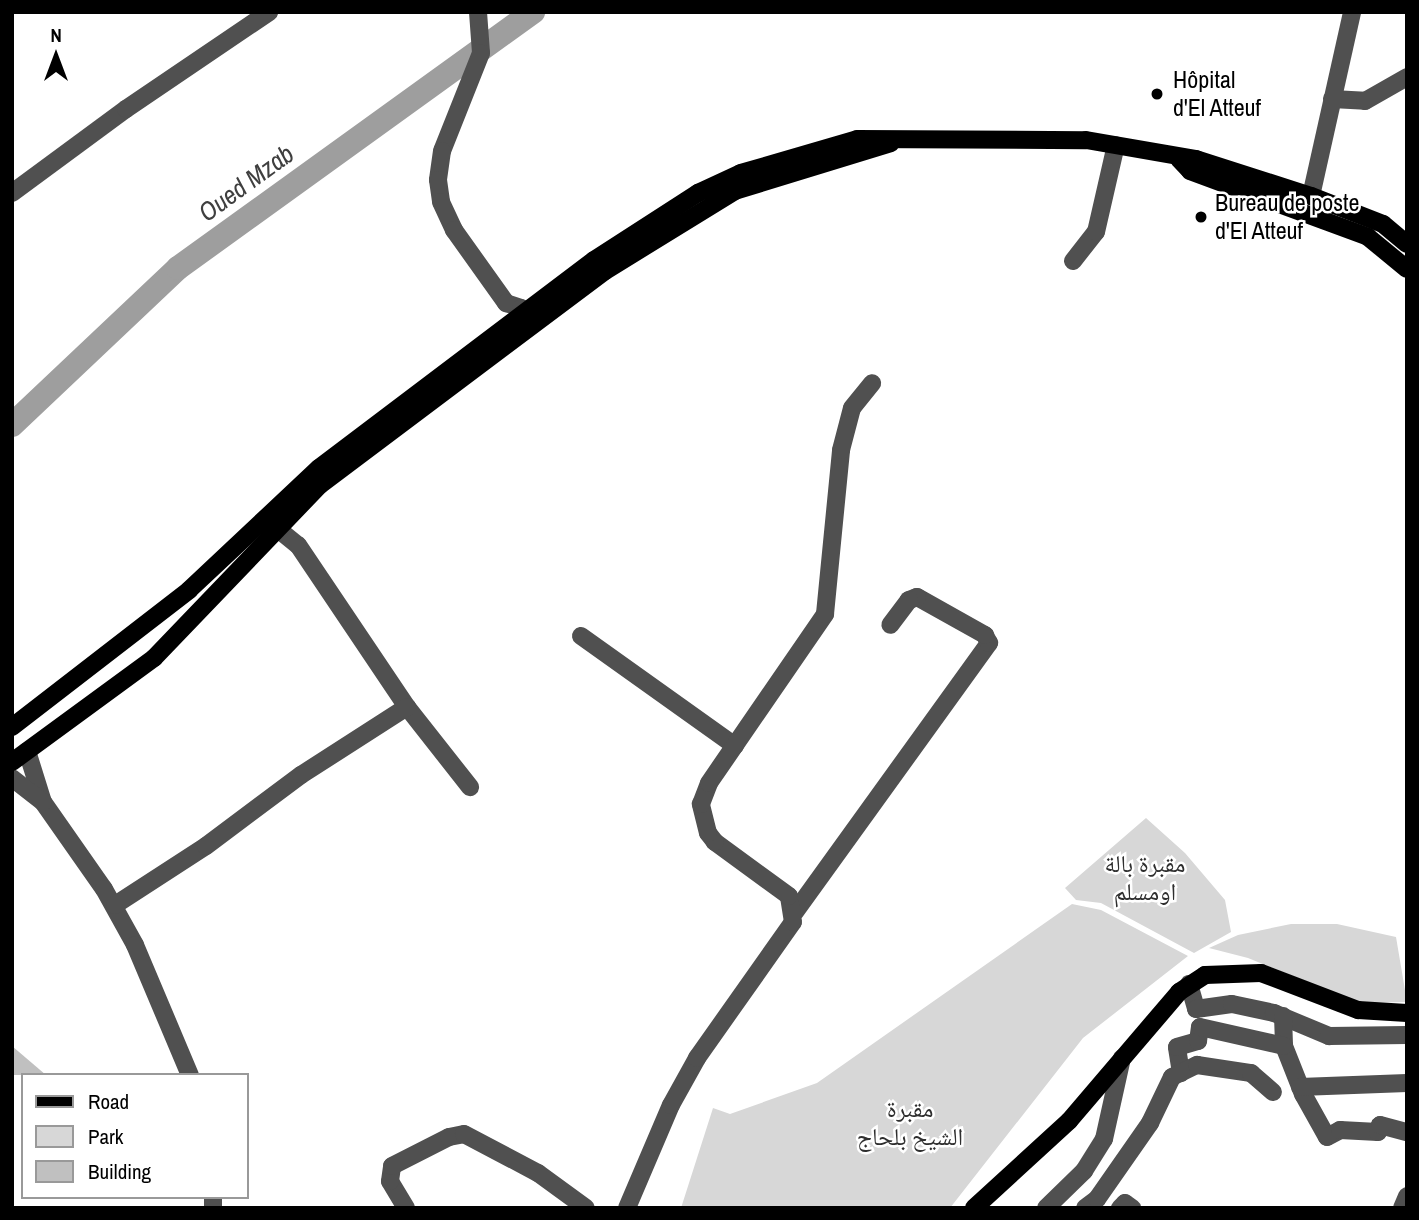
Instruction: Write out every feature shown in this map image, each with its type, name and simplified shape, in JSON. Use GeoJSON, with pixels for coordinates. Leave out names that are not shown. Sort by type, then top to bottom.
{"type":"FeatureCollection","features":[{"type":"Feature","properties":{"kind":"main road"},"geometry":{"type":"LineString","coordinates":[[12,762],[141,669],[334,475],[531,317],[605,253],[726,179],[850,141],[1072,139],[1116,145],[1180,159],[1196,159],[1320,205],[1383,225],[1407,244]]}},
{"type":"Feature","properties":{"kind":"main road"},"geometry":{"type":"LineString","coordinates":[[1180,159],[1190,172],[1320,205],[1381,245],[1407,269]]}},
{"type":"Feature","properties":{"kind":"main road"},"geometry":{"type":"LineString","coordinates":[[12,727],[189,590],[261,519],[319,468],[513,331]]}},
{"type":"Feature","properties":{"kind":"main road"},"geometry":{"type":"LineString","coordinates":[[189,590],[205,606]]}},
{"type":"Feature","properties":{"kind":"main road"},"geometry":{"type":"LineString","coordinates":[[12,733],[27,751]]}},
{"type":"Feature","properties":{"kind":"main road"},"geometry":{"type":"LineString","coordinates":[[974,1208],[1069,1121],[1189,984],[1223,972],[1261,973],[1358,1010],[1407,1013]]}},
{"type":"Feature","properties":{"kind":"street"},"geometry":{"type":"LineString","coordinates":[[12,193],[126,108],[270,12]]}},
{"type":"Feature","properties":{"kind":"street"},"geometry":{"type":"LineString","coordinates":[[478,12],[482,44],[448,131],[438,180],[454,230],[506,303],[513,331]]}},
{"type":"Feature","properties":{"kind":"street"},"geometry":{"type":"LineString","coordinates":[[1320,205],[1332,99],[1352,12]]}},
{"type":"Feature","properties":{"kind":"street"},"geometry":{"type":"LineString","coordinates":[[1332,99],[1365,101],[1407,77]]}},
{"type":"Feature","properties":{"kind":"street"},"geometry":{"type":"LineString","coordinates":[[1073,261],[1096,232],[1116,145]]}},
{"type":"Feature","properties":{"kind":"street"},"geometry":{"type":"LineString","coordinates":[[506,303],[531,317]]}},
{"type":"Feature","properties":{"kind":"street"},"geometry":{"type":"LineString","coordinates":[[795,912],[789,896],[726,852],[708,833],[702,804],[704,792],[825,614],[841,450],[852,408],[872,383]]}},
{"type":"Feature","properties":{"kind":"street"},"geometry":{"type":"LineString","coordinates":[[261,519],[280,528],[298,545],[407,707],[470,787]]}},
{"type":"Feature","properties":{"kind":"street"},"geometry":{"type":"LineString","coordinates":[[627,1208],[684,1081],[758,967],[788,931],[795,912],[989,643],[985,635],[917,597],[909,600],[890,625]]}},
{"type":"Feature","properties":{"kind":"street"},"geometry":{"type":"LineString","coordinates":[[581,636],[735,746]]}},
{"type":"Feature","properties":{"kind":"street"},"geometry":{"type":"LineString","coordinates":[[115,905],[206,846],[301,775],[407,707]]}},
{"type":"Feature","properties":{"kind":"street"},"geometry":{"type":"LineString","coordinates":[[27,751],[43,802]]}},
{"type":"Feature","properties":{"kind":"street"},"geometry":{"type":"LineString","coordinates":[[12,778],[43,802],[115,905],[189,1073]]}},
{"type":"Feature","properties":{"kind":"street"},"geometry":{"type":"LineString","coordinates":[[1189,984],[1196,1009],[1232,1004],[1283,1016],[1329,1036],[1407,1035]]}},
{"type":"Feature","properties":{"kind":"street"},"geometry":{"type":"LineString","coordinates":[[1210,1006],[1210,1028]]}},
{"type":"Feature","properties":{"kind":"street"},"geometry":{"type":"LineString","coordinates":[[1283,1016],[1284,1046],[1300,1087],[1328,1137],[1340,1130],[1378,1132],[1380,1125],[1407,1132]]}},
{"type":"Feature","properties":{"kind":"street"},"geometry":{"type":"LineString","coordinates":[[1181,1073],[1179,1045],[1198,1041],[1200,1027],[1284,1046]]}},
{"type":"Feature","properties":{"kind":"street"},"geometry":{"type":"LineString","coordinates":[[1054,1207],[1093,1159],[1111,1118],[1122,1058]]}},
{"type":"Feature","properties":{"kind":"street"},"geometry":{"type":"LineString","coordinates":[[1085,1208],[1116,1172],[1150,1123],[1172,1077],[1197,1065],[1251,1073],[1273,1092]]}},
{"type":"Feature","properties":{"kind":"street"},"geometry":{"type":"LineString","coordinates":[[1300,1087],[1407,1083]]}},
{"type":"Feature","properties":{"kind":"street"},"geometry":{"type":"LineString","coordinates":[[403,1207],[390,1181],[392,1166],[449,1137],[464,1134],[538,1173],[586,1208]]}},
{"type":"Feature","properties":{"kind":"street"},"geometry":{"type":"LineString","coordinates":[[1093,1159],[1116,1172]]}},
{"type":"Feature","properties":{"kind":"street"},"geometry":{"type":"LineString","coordinates":[[1402,1208],[1407,1196]]}},
{"type":"Feature","properties":{"kind":"green space","name":"مقبرة بالة اومسلم"},"geometry":{"type":"Polygon","coordinates":[[[1146,818],[1185,853],[1225,900],[1231,932],[1194,953],[1101,903],[1076,900],[1065,888],[1146,818]]]}},
{"type":"Feature","properties":{"kind":"green space","name":"مقبرة الشيخ بلحاج"},"geometry":{"type":"Polygon","coordinates":[[[1072,904],[1101,910],[1188,956],[1083,1038],[950,1208],[681,1208],[713,1108],[730,1114],[817,1083],[1072,904]]]}},
{"type":"Feature","properties":{"kind":"green space"},"geometry":{"type":"Polygon","coordinates":[[[1291,924],[1337,924],[1396,937],[1407,1002],[1360,1003],[1248,958],[1209,948],[1238,935],[1291,924]]]}},
{"type":"Feature","properties":{"kind":"building"},"geometry":{"type":"Polygon","coordinates":[[[12,1046],[44,1073],[21,1073],[12,1075],[12,1046]]]}},
{"type":"Feature","properties":{"kind":"waterway","name":"Oued Mzab"},"geometry":{"type":"LineString","coordinates":[[12,425],[178,268],[533,12]]}},
{"type":"Feature","properties":{"kind":"place","name":"Hôpital d'El Atteuf"},"geometry":{"type":"Point","coordinates":[1157,94]}},
{"type":"Feature","properties":{"kind":"place","name":"Bureau de poste d'El Atteuf"},"geometry":{"type":"Point","coordinates":[1201,217]}}]}
